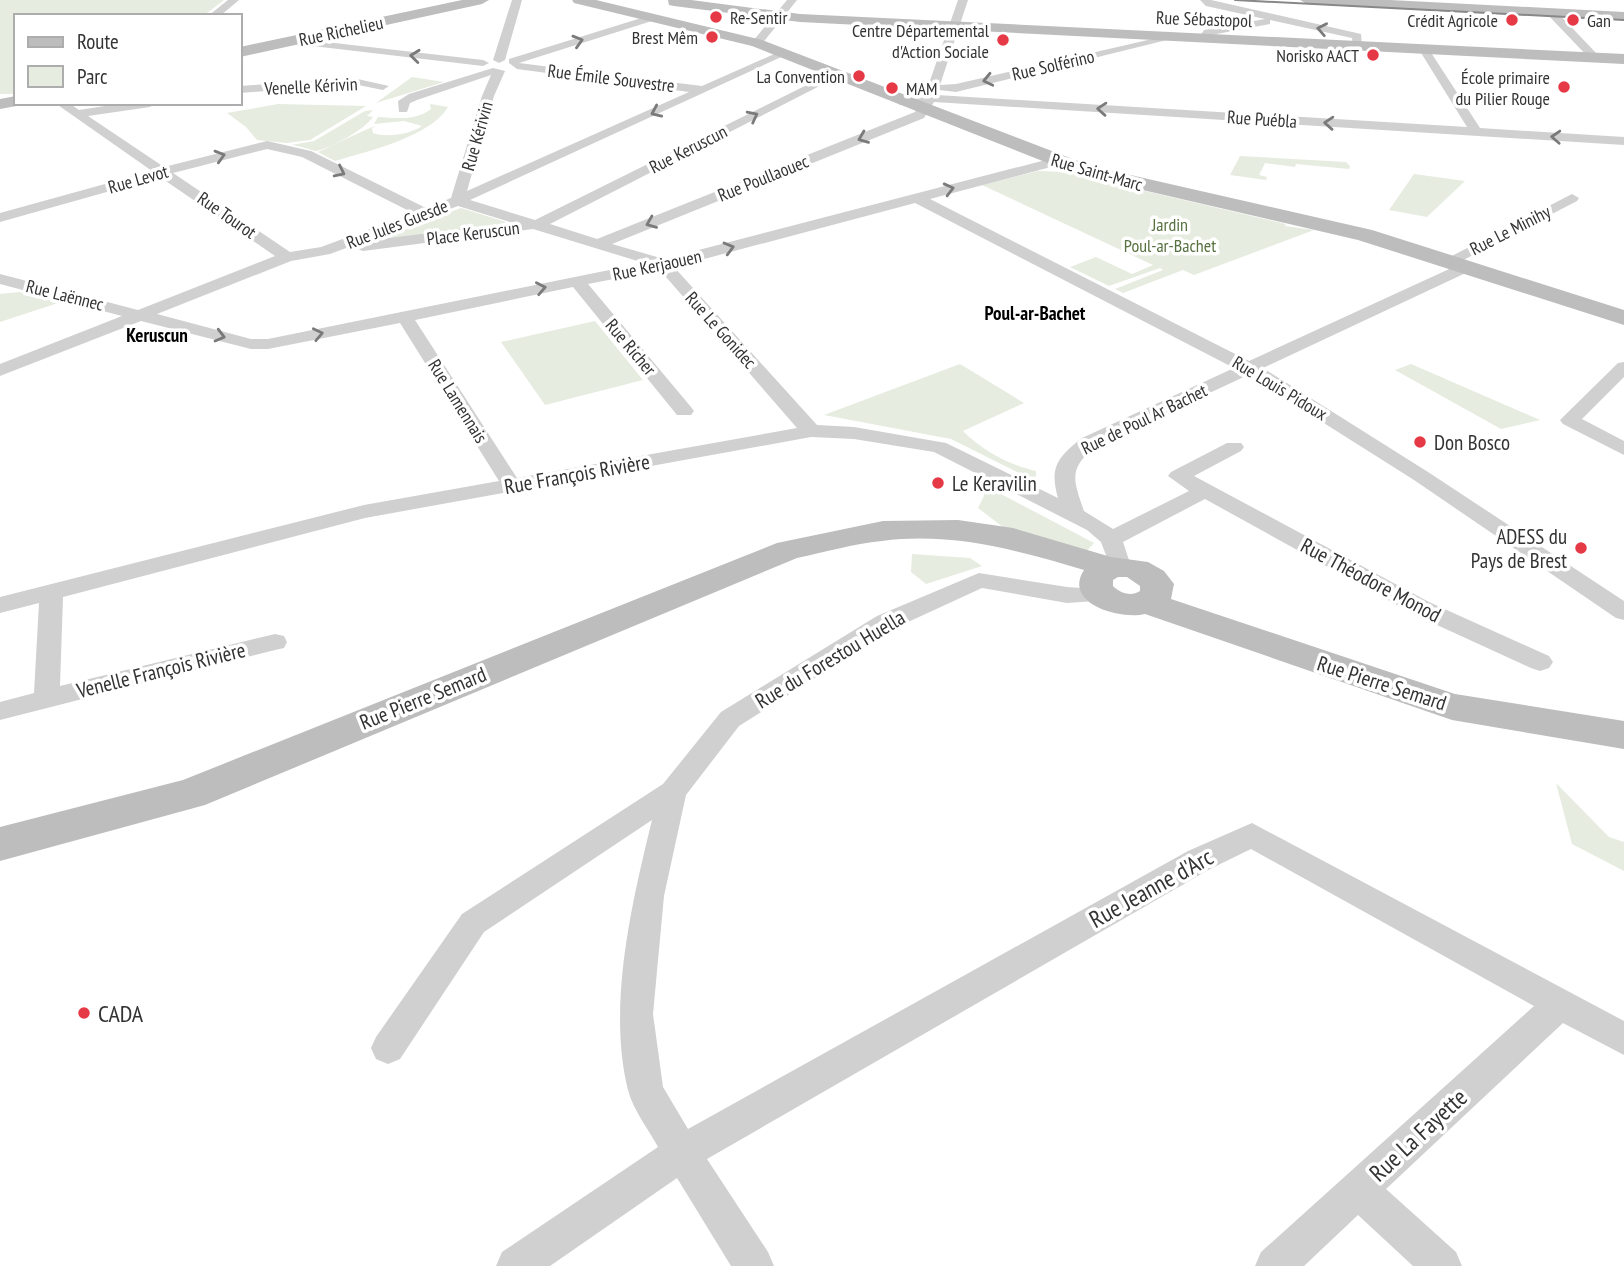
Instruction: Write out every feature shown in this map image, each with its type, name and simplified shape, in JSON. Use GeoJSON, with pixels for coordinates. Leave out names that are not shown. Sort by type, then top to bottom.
{"type":"FeatureCollection","features":[{"type":"Feature","properties":{"kind":"main road","name":"Rue Richelieu"},"geometry":{"type":"LineString","coordinates":[[242,52],[482,0]]}},
{"type":"Feature","properties":{"kind":"main road","name":"Rue Saint-Marc"},"geometry":{"type":"LineString","coordinates":[[579,0],[757,43],[900,101],[928,99],[1057,161],[1107,178],[1364,235],[1624,318]]}},
{"type":"Feature","properties":{"kind":"main road","name":"Rue Sébastopol"},"geometry":{"type":"LineString","coordinates":[[657,0],[779,16],[954,27],[1624,59]]}},
{"type":"Feature","properties":{"kind":"main road"},"geometry":{"type":"LineString","coordinates":[[1307,0],[1555,9],[1624,16]]}},
{"type":"Feature","properties":{"kind":"main road","name":"Rue Pierre Semard"},"geometry":{"type":"LineString","coordinates":[[0,844],[191,794],[718,577],[788,551],[842,540],[973,550],[1108,570],[1124,605],[1152,593],[1368,672],[1452,707],[1624,716]]}},
{"type":"Feature","properties":{"kind":"main road","name":"Rue Pierre Semard"},"geometry":{"type":"LineString","coordinates":[[1526,711],[1624,735]]}},
{"type":"Feature","properties":{"kind":"street"},"geometry":{"type":"LineString","coordinates":[[216,14],[234,0]]}},
{"type":"Feature","properties":{"kind":"street","name":"Rue Kérivin"},"geometry":{"type":"LineString","coordinates":[[457,201],[488,96],[493,66],[517,0]]}},
{"type":"Feature","properties":{"kind":"street"},"geometry":{"type":"LineString","coordinates":[[757,43],[792,0]]}},
{"type":"Feature","properties":{"kind":"street"},"geometry":{"type":"LineString","coordinates":[[928,99],[962,0]]}},
{"type":"Feature","properties":{"kind":"street"},"geometry":{"type":"LineString","coordinates":[[1207,2],[1357,36],[1357,45]]}},
{"type":"Feature","properties":{"kind":"street"},"geometry":{"type":"LineString","coordinates":[[1555,9],[1594,57]]}},
{"type":"Feature","properties":{"kind":"street"},"geometry":{"type":"LineString","coordinates":[[515,64],[651,18]]}},
{"type":"Feature","properties":{"kind":"street"},"geometry":{"type":"LineString","coordinates":[[1203,38],[1208,32],[1277,20]]}},
{"type":"Feature","properties":{"kind":"street","name":"Rue Solférino"},"geometry":{"type":"LineString","coordinates":[[928,99],[956,88],[1174,37]]}},
{"type":"Feature","properties":{"kind":"street"},"geometry":{"type":"LineString","coordinates":[[291,41],[493,66]]}},
{"type":"Feature","properties":{"kind":"street"},"geometry":{"type":"LineString","coordinates":[[1423,48],[1477,133]]}},
{"type":"Feature","properties":{"kind":"street","name":"Rue Jules Guesde"},"geometry":{"type":"LineString","coordinates":[[0,370],[287,257],[324,251],[457,201],[785,53]]}},
{"type":"Feature","properties":{"kind":"street","name":"Rue Émile Souvestre"},"geometry":{"type":"LineString","coordinates":[[493,66],[515,64],[705,90]]}},
{"type":"Feature","properties":{"kind":"street"},"geometry":{"type":"LineString","coordinates":[[403,109],[404,100],[493,66]]}},
{"type":"Feature","properties":{"kind":"street","name":"Rue Keruscun"},"geometry":{"type":"LineString","coordinates":[[539,224],[836,74]]}},
{"type":"Feature","properties":{"kind":"street","name":"Venelle Kérivin"},"geometry":{"type":"LineString","coordinates":[[242,90],[353,81],[383,86]]}},
{"type":"Feature","properties":{"kind":"street","name":"Rue Puébla"},"geometry":{"type":"LineString","coordinates":[[928,99],[1624,141]]}},
{"type":"Feature","properties":{"kind":"street","name":"Rue Poullaouec"},"geometry":{"type":"LineString","coordinates":[[600,243],[920,115],[928,99]]}},
{"type":"Feature","properties":{"kind":"street","name":"Rue Tourot"},"geometry":{"type":"LineString","coordinates":[[64,105],[287,257]]}},
{"type":"Feature","properties":{"kind":"street"},"geometry":{"type":"LineString","coordinates":[[77,114],[137,105]]}},
{"type":"Feature","properties":{"kind":"street","name":"Rue Levot"},"geometry":{"type":"LineString","coordinates":[[0,218],[248,148],[277,146],[306,155],[425,213]]}},
{"type":"Feature","properties":{"kind":"street","name":"Rue Kerjaouen"},"geometry":{"type":"LineString","coordinates":[[251,344],[268,344],[663,264],[1057,161]]}},
{"type":"Feature","properties":{"kind":"street","name":"Rue Louis Pidoux"},"geometry":{"type":"LineString","coordinates":[[916,198],[1251,369],[1375,446],[1624,612]]}},
{"type":"Feature","properties":{"kind":"street","name":"Rue Le Minihy"},"geometry":{"type":"LineString","coordinates":[[1456,265],[1572,198]]}},
{"type":"Feature","properties":{"kind":"street"},"geometry":{"type":"LineString","coordinates":[[457,201],[663,264]]}},
{"type":"Feature","properties":{"kind":"street","name":"Place Keruscun"},"geometry":{"type":"LineString","coordinates":[[324,251],[539,224]]}},
{"type":"Feature","properties":{"kind":"street","name":"Rue Le Gonidec"},"geometry":{"type":"LineString","coordinates":[[663,264],[811,431]]}},
{"type":"Feature","properties":{"kind":"street","name":"Rue de Poul Ar Bachet"},"geometry":{"type":"LineString","coordinates":[[1074,514],[1063,471],[1069,458],[1089,442],[1251,369],[1456,265]]}},
{"type":"Feature","properties":{"kind":"street","name":"Rue Laënnec"},"geometry":{"type":"LineString","coordinates":[[0,279],[251,344]]}},
{"type":"Feature","properties":{"kind":"street","name":"Rue Richer"},"geometry":{"type":"LineString","coordinates":[[577,282],[684,411]]}},
{"type":"Feature","properties":{"kind":"street","name":"Rue Lamennais"},"geometry":{"type":"LineString","coordinates":[[404,316],[512,486]]}},
{"type":"Feature","properties":{"kind":"street"},"geometry":{"type":"LineString","coordinates":[[1624,368],[1570,420],[1624,449]]}},
{"type":"Feature","properties":{"kind":"street","name":"Rue François Rivière"},"geometry":{"type":"LineString","coordinates":[[0,605],[364,512],[811,431],[854,433],[939,447],[1095,525],[1108,570]]}},
{"type":"Feature","properties":{"kind":"street","name":"Rue Théodore Monod"},"geometry":{"type":"LineString","coordinates":[[1234,447],[1178,476],[1421,608],[1540,662]]}},
{"type":"Feature","properties":{"kind":"street"},"geometry":{"type":"LineString","coordinates":[[1108,570],[1205,491]]}},
{"type":"Feature","properties":{"kind":"street","name":"Rue du Forestou Huella"},"geometry":{"type":"LineString","coordinates":[[388,1048],[473,923],[673,792],[730,719],[886,622],[979,580],[1067,594],[1108,570]]}},
{"type":"Feature","properties":{"kind":"street","name":"Venelle François Rivière"},"geometry":{"type":"LineString","coordinates":[[47,699],[51,592]]}},
{"type":"Feature","properties":{"kind":"street","name":"Venelle François Rivière"},"geometry":{"type":"LineString","coordinates":[[0,711],[275,642]]}},
{"type":"Feature","properties":{"kind":"street","name":"Rue du Forestou Huella"},"geometry":{"type":"LineString","coordinates":[[673,792],[649,896],[636,1014],[646,1091],[754,1266]]}},
{"type":"Feature","properties":{"kind":"street","name":"Rue Jeanne d'Arc"},"geometry":{"type":"LineString","coordinates":[[682,1153],[1199,860],[1252,835],[1624,1039]]}},
{"type":"Feature","properties":{"kind":"street","name":"Rue La Fayette"},"geometry":{"type":"LineString","coordinates":[[1275,1266],[1561,1003]]}},
{"type":"Feature","properties":{"kind":"street"},"geometry":{"type":"LineString","coordinates":[[516,1266],[682,1153]]}},
{"type":"Feature","properties":{"kind":"street"},"geometry":{"type":"LineString","coordinates":[[1358,1189],[1442,1266]]}},
{"type":"Feature","properties":{"kind":"green space"},"geometry":{"type":"Polygon","coordinates":[[[0,0],[224,0],[206,14],[14,14],[14,94],[0,94],[0,0]]]}},
{"type":"Feature","properties":{"kind":"green space"},"geometry":{"type":"Polygon","coordinates":[[[412,77],[444,82],[376,103],[412,77]]]}},
{"type":"Feature","properties":{"kind":"green space"},"geometry":{"type":"Polygon","coordinates":[[[278,104],[366,106],[310,140],[287,143],[257,140],[246,127],[227,113],[278,104]]]}},
{"type":"Feature","properties":{"kind":"green space"},"geometry":{"type":"Polygon","coordinates":[[[430,104],[448,107],[428,127],[398,141],[335,161],[318,152],[372,128],[373,133],[385,135],[412,131],[422,126],[404,121],[374,124],[378,117],[406,118],[431,109],[430,104]]]}},
{"type":"Feature","properties":{"kind":"green space"},"geometry":{"type":"Polygon","coordinates":[[[373,110],[367,116],[373,117],[369,122],[330,146],[316,151],[291,145],[314,141],[365,111],[373,110]]]}},
{"type":"Feature","properties":{"kind":"green space"},"geometry":{"type":"Polygon","coordinates":[[[1240,156],[1346,162],[1350,166],[1349,169],[1265,163],[1259,175],[1267,177],[1266,180],[1230,175],[1240,156]]]}},
{"type":"Feature","properties":{"kind":"green space","name":"Jardin Poul-ar-Bachet"},"geometry":{"type":"Polygon","coordinates":[[[1038,171],[1064,172],[1286,224],[1285,226],[1314,230],[1194,275],[1183,270],[1123,293],[1115,289],[1163,270],[1160,268],[1109,286],[1070,267],[1096,257],[1132,274],[1153,265],[982,185],[1038,171]]]}},
{"type":"Feature","properties":{"kind":"green space"},"geometry":{"type":"Polygon","coordinates":[[[1414,174],[1465,181],[1427,217],[1389,210],[1414,174]]]}},
{"type":"Feature","properties":{"kind":"green space"},"geometry":{"type":"Polygon","coordinates":[[[461,208],[506,222],[498,227],[393,240],[386,237],[461,208]]]}},
{"type":"Feature","properties":{"kind":"green space"},"geometry":{"type":"Polygon","coordinates":[[[19,292],[61,302],[0,322],[0,294],[19,292]]]}},
{"type":"Feature","properties":{"kind":"green space"},"geometry":{"type":"Polygon","coordinates":[[[595,321],[643,380],[545,405],[501,342],[595,321]]]}},
{"type":"Feature","properties":{"kind":"green space"},"geometry":{"type":"Polygon","coordinates":[[[960,364],[1024,403],[963,431],[997,456],[1036,471],[1036,476],[1031,479],[951,439],[824,415],[960,364]]]}},
{"type":"Feature","properties":{"kind":"green space"},"geometry":{"type":"Polygon","coordinates":[[[1411,364],[1540,420],[1501,429],[1395,370],[1411,364]]]}},
{"type":"Feature","properties":{"kind":"green space"},"geometry":{"type":"Polygon","coordinates":[[[982,484],[1094,543],[1085,553],[1003,527],[978,508],[984,496],[982,484]]]}},
{"type":"Feature","properties":{"kind":"green space"},"geometry":{"type":"Polygon","coordinates":[[[912,554],[970,558],[982,566],[926,584],[911,572],[912,554]]]}},
{"type":"Feature","properties":{"kind":"green space"},"geometry":{"type":"Polygon","coordinates":[[[1556,783],[1609,837],[1624,842],[1624,871],[1572,844],[1556,783]]]}},
{"type":"Feature","properties":{"kind":"tram line"},"geometry":{"type":"LineString","coordinates":[[1235,0],[1624,20]]}},
{"type":"Feature","properties":{"kind":"place","name":"Re-Sentir"},"geometry":{"type":"Point","coordinates":[716,17]}},
{"type":"Feature","properties":{"kind":"place","name":"Crédit Agricole"},"geometry":{"type":"Point","coordinates":[1512,20]}},
{"type":"Feature","properties":{"kind":"place","name":"Gan"},"geometry":{"type":"Point","coordinates":[1573,20]}},
{"type":"Feature","properties":{"kind":"place","name":"Brest Mêm"},"geometry":{"type":"Point","coordinates":[712,37]}},
{"type":"Feature","properties":{"kind":"place","name":"Centre Départemental d'Action Sociale"},"geometry":{"type":"Point","coordinates":[1003,40]}},
{"type":"Feature","properties":{"kind":"place","name":"Norisko AACT"},"geometry":{"type":"Point","coordinates":[1373,55]}},
{"type":"Feature","properties":{"kind":"place","name":"La Convention"},"geometry":{"type":"Point","coordinates":[859,76]}},
{"type":"Feature","properties":{"kind":"place","name":"École primaire du Pilier Rouge"},"geometry":{"type":"Point","coordinates":[1564,87]}},
{"type":"Feature","properties":{"kind":"place","name":"MAM"},"geometry":{"type":"Point","coordinates":[892,88]}},
{"type":"Feature","properties":{"kind":"place","name":"Don Bosco"},"geometry":{"type":"Point","coordinates":[1420,442]}},
{"type":"Feature","properties":{"kind":"place","name":"Le Keravilin"},"geometry":{"type":"Point","coordinates":[938,483]}},
{"type":"Feature","properties":{"kind":"place","name":"ADESS du Pays de Brest"},"geometry":{"type":"Point","coordinates":[1581,548]}},
{"type":"Feature","properties":{"kind":"place","name":"CADA"},"geometry":{"type":"Point","coordinates":[84,1013]}},
{"type":"Feature","properties":{"kind":"district","name":"Poul-ar-Bachet"},"geometry":{"type":"Point","coordinates":[1035,313]}},
{"type":"Feature","properties":{"kind":"district","name":"Keruscun"},"geometry":{"type":"Point","coordinates":[157,335]}}]}
